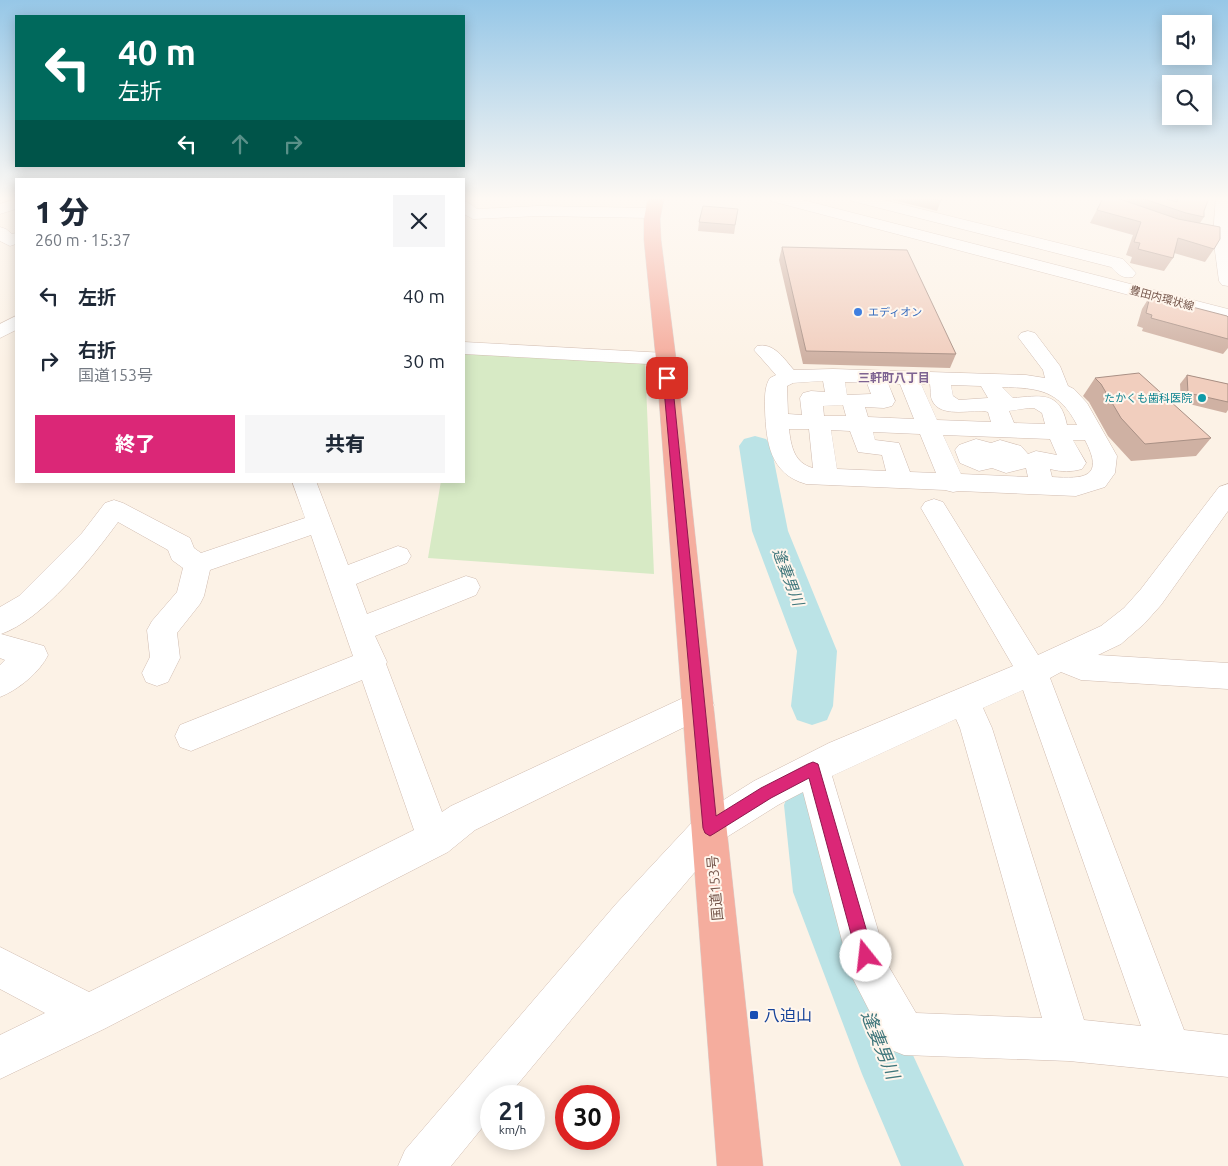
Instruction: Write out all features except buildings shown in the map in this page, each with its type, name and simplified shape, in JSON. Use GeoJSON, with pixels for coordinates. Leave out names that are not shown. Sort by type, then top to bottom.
{"type":"FeatureCollection","features":[{"type":"Feature","properties":{"kind":"highway","name":"国道153号"},"geometry":{"type":"LineString","coordinates":[[654,252],[666,359],[740,1166]]}},
{"type":"Feature","properties":{"kind":"highway","name":"国道153号"},"geometry":{"type":"LineString","coordinates":[[658,282],[665,269],[665,252]]}},
{"type":"Feature","properties":{"kind":"street"},"geometry":{"type":"LineString","coordinates":[[953,252],[1068,282],[1105,289],[1129,282],[1117,263],[1075,252]]}},
{"type":"Feature","properties":{"kind":"street","name":"豊田内環状線"},"geometry":{"type":"LineString","coordinates":[[1012,252],[1129,282],[1228,315]]}},
{"type":"Feature","properties":{"kind":"street"},"geometry":{"type":"LineString","coordinates":[[1224,252],[1228,281]]}},
{"type":"Feature","properties":{"kind":"street","name":"豊田内環状線"},"geometry":{"type":"LineString","coordinates":[[1129,282],[1228,298]]}},
{"type":"Feature","properties":{"kind":"street"},"geometry":{"type":"LineString","coordinates":[[0,314],[15,307]]}},
{"type":"Feature","properties":{"kind":"street"},"geometry":{"type":"LineString","coordinates":[[0,332],[15,323]]}},
{"type":"Feature","properties":{"kind":"street"},"geometry":{"type":"LineString","coordinates":[[1028,337],[1053,370],[1058,389]]}},
{"type":"Feature","properties":{"kind":"street"},"geometry":{"type":"LineString","coordinates":[[0,338],[15,342]]}},
{"type":"Feature","properties":{"kind":"street"},"geometry":{"type":"LineString","coordinates":[[465,348],[666,359]]}},
{"type":"Feature","properties":{"kind":"street"},"geometry":{"type":"LineString","coordinates":[[764,350],[789,377]]}},
{"type":"Feature","properties":{"kind":"street"},"geometry":{"type":"LineString","coordinates":[[832,375],[837,400],[811,398],[817,422],[830,449],[859,480]]}},
{"type":"Feature","properties":{"kind":"street"},"geometry":{"type":"LineString","coordinates":[[832,375],[988,380],[1026,381],[1048,385],[1066,394],[1079,408],[1105,456],[1103,473],[1096,481],[1076,487],[944,496],[901,481],[806,476],[793,469],[783,456],[778,420],[777,383],[789,377],[832,375]]}},
{"type":"Feature","properties":{"kind":"street"},"geometry":{"type":"LineString","coordinates":[[875,376],[884,400],[852,400],[852,424],[866,447],[891,448],[901,481]]}},
{"type":"Feature","properties":{"kind":"street"},"geometry":{"type":"LineString","coordinates":[[908,378],[941,454],[944,496],[1032,672],[1172,1051]]}},
{"type":"Feature","properties":{"kind":"street"},"geometry":{"type":"LineString","coordinates":[[938,378],[942,390],[942,399],[954,406],[966,406],[977,403],[989,404],[997,408],[996,444]]}},
{"type":"Feature","properties":{"kind":"street"},"geometry":{"type":"LineString","coordinates":[[988,380],[994,393],[1008,405],[1035,402],[1044,404],[1052,410],[1058,431],[1074,463],[1060,465],[1046,459],[1036,459],[1040,478]]}},
{"type":"Feature","properties":{"kind":"street"},"geometry":{"type":"LineString","coordinates":[[778,420],[929,428],[996,444]]}},
{"type":"Feature","properties":{"kind":"street"},"geometry":{"type":"LineString","coordinates":[[826,477],[830,449],[852,424]]}},
{"type":"Feature","properties":{"kind":"street"},"geometry":{"type":"LineString","coordinates":[[941,454],[966,454],[967,450],[976,447],[984,450],[996,444],[1058,431],[1093,433]]}},
{"type":"Feature","properties":{"kind":"street"},"geometry":{"type":"LineString","coordinates":[[305,483],[318,523],[372,662],[435,839]]}},
{"type":"Feature","properties":{"kind":"street"},"geometry":{"type":"LineString","coordinates":[[421,1166],[630,918],[710,828],[766,793],[841,754],[1062,659],[1110,635],[1134,616],[1167,576],[1193,538],[1228,493]]}},
{"type":"Feature","properties":{"kind":"street"},"geometry":{"type":"LineString","coordinates":[[0,622],[29,604],[91,540],[114,509],[181,545],[181,553],[198,564]]}},
{"type":"Feature","properties":{"kind":"street"},"geometry":{"type":"LineString","coordinates":[[198,564],[318,523]]}},
{"type":"Feature","properties":{"kind":"street"},"geometry":{"type":"LineString","coordinates":[[340,579],[398,556]]}},
{"type":"Feature","properties":{"kind":"street"},"geometry":{"type":"LineString","coordinates":[[157,673],[165,658],[162,630],[190,596],[198,564]]}},
{"type":"Feature","properties":{"kind":"street"},"geometry":{"type":"LineString","coordinates":[[359,630],[466,587]]}},
{"type":"Feature","properties":{"kind":"street"},"geometry":{"type":"LineString","coordinates":[[0,646],[33,655],[0,683]]}},
{"type":"Feature","properties":{"kind":"street"},"geometry":{"type":"LineString","coordinates":[[1062,659],[1081,667],[1228,676]]}},
{"type":"Feature","properties":{"kind":"street"},"geometry":{"type":"LineString","coordinates":[[191,736],[372,662]]}},
{"type":"Feature","properties":{"kind":"street"},"geometry":{"type":"LineString","coordinates":[[964,701],[976,728],[1069,1040]]}},
{"type":"Feature","properties":{"kind":"street"},"geometry":{"type":"LineString","coordinates":[[0,1058],[435,839],[463,818],[698,705]]}},
{"type":"Feature","properties":{"kind":"street"},"geometry":{"type":"LineString","coordinates":[[813,768],[871,975],[904,1034],[1069,1040],[1228,1056]]}},
{"type":"Feature","properties":{"kind":"street"},"geometry":{"type":"LineString","coordinates":[[0,967],[88,1014]]}},
{"type":"Feature","properties":{"kind":"green space"},"geometry":{"type":"Polygon","coordinates":[[[465,354],[645,361],[654,574],[428,558],[441,483],[465,483],[465,354]]]}},
{"type":"Feature","properties":{"kind":"waterway","name":"逢妻男川"},"geometry":{"type":"LineString","coordinates":[[755,446],[770,531],[817,651],[812,706]]}},
{"type":"Feature","properties":{"kind":"waterway","name":"逢妻男川"},"geometry":{"type":"LineString","coordinates":[[808,805],[819,892],[891,1074],[933,1166]]}},
{"type":"Feature","properties":{"kind":"place","name":"エディオン"},"geometry":{"type":"Point","coordinates":[858,312]}},
{"type":"Feature","properties":{"kind":"place","name":"たかくも歯科医院"},"geometry":{"type":"Point","coordinates":[1202,398]}},
{"type":"Feature","properties":{"kind":"place","name":"八迫山"},"geometry":{"type":"Point","coordinates":[754,1015]}},
{"type":"Feature","properties":{"kind":"district","name":"三軒町八丁目"},"geometry":{"type":"Point","coordinates":[894,378]}},
{"type":"Feature","properties":{"kind":"route"},"geometry":{"type":"LineString","coordinates":[[667,378],[710,828],[766,793],[813,768],[866,956]]}}]}
